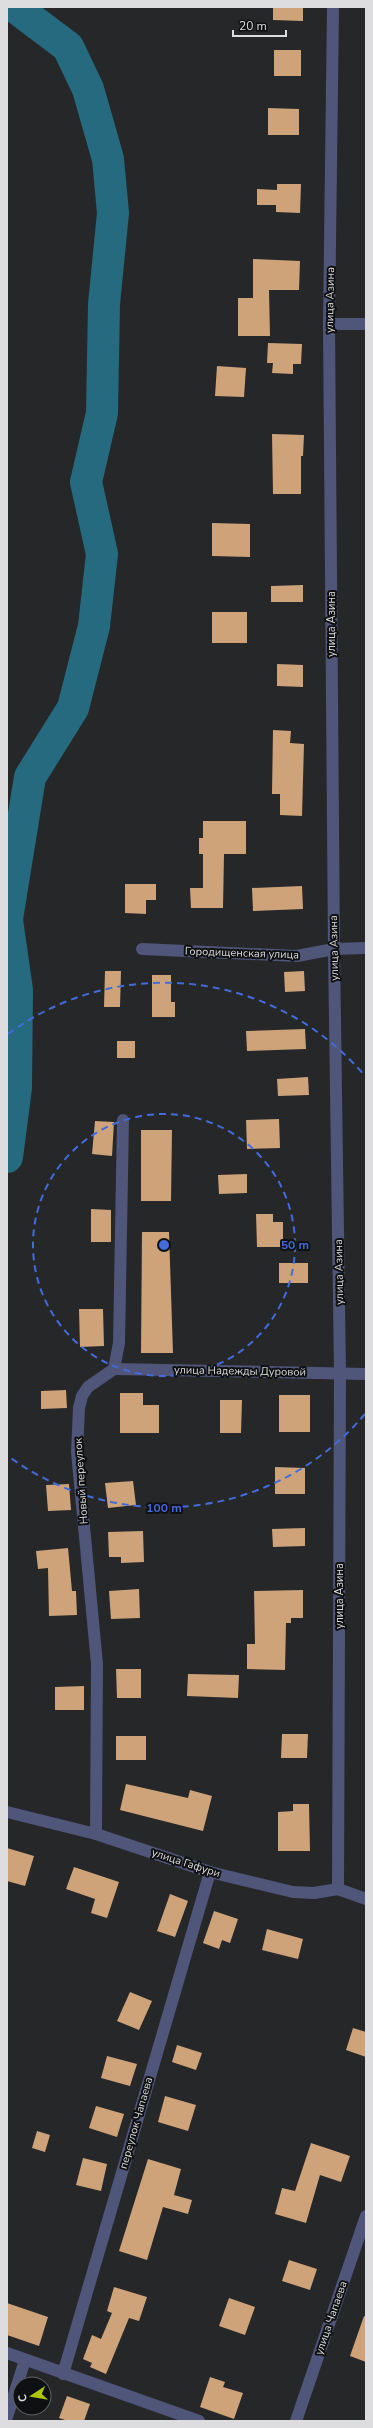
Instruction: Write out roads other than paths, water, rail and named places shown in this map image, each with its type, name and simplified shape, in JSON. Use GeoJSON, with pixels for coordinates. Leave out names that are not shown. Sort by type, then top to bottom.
{"type":"FeatureCollection","features":[{"type":"Feature","properties":{"kind":"street","name":"улица Азина"},"geometry":{"type":"LineString","coordinates":[[333,7],[329,324],[334,949],[340,1373],[338,1889]]}},
{"type":"Feature","properties":{"kind":"street"},"geometry":{"type":"LineString","coordinates":[[329,324],[366,324]]}},
{"type":"Feature","properties":{"kind":"street","name":"Городищенская улица"},"geometry":{"type":"LineString","coordinates":[[142,950],[297,956],[334,949],[366,948]]}},
{"type":"Feature","properties":{"kind":"street"},"geometry":{"type":"LineString","coordinates":[[114,1369],[119,1343],[123,1120]]}},
{"type":"Feature","properties":{"kind":"street","name":"улица Надежды Дуровой"},"geometry":{"type":"LineString","coordinates":[[114,1369],[366,1374]]}},
{"type":"Feature","properties":{"kind":"street","name":"Новый переулок"},"geometry":{"type":"LineString","coordinates":[[96,1834],[97,1664],[77,1452],[79,1408],[82,1396],[88,1387],[114,1369]]}},
{"type":"Feature","properties":{"kind":"street","name":"улица Гафури"},"geometry":{"type":"LineString","coordinates":[[7,1812],[96,1834],[210,1872],[293,1892],[314,1893],[338,1889],[366,1899]]}},
{"type":"Feature","properties":{"kind":"street","name":"переулок Чапаева"},"geometry":{"type":"LineString","coordinates":[[62,2374],[210,1872]]}},
{"type":"Feature","properties":{"kind":"street","name":"улица Чапаева"},"geometry":{"type":"LineString","coordinates":[[296,2421],[366,2216]]}},
{"type":"Feature","properties":{"kind":"street"},"geometry":{"type":"LineString","coordinates":[[7,2353],[62,2374],[199,2421]]}},
{"type":"Feature","properties":{"kind":"street"},"geometry":{"type":"LineString","coordinates":[[7,2417],[25,2360]]}},
{"type":"Feature","properties":{"kind":"waterway"},"geometry":{"type":"LineString","coordinates":[[7,919],[30,777],[73,708],[94,626],[102,554],[86,482],[102,413],[104,304],[113,213],[108,159],[88,89],[68,47],[15,7]]}},
{"type":"Feature","properties":{"kind":"waterway"},"geometry":{"type":"LineString","coordinates":[[7,920],[17,990],[16,1088],[7,1157]]}}]}
